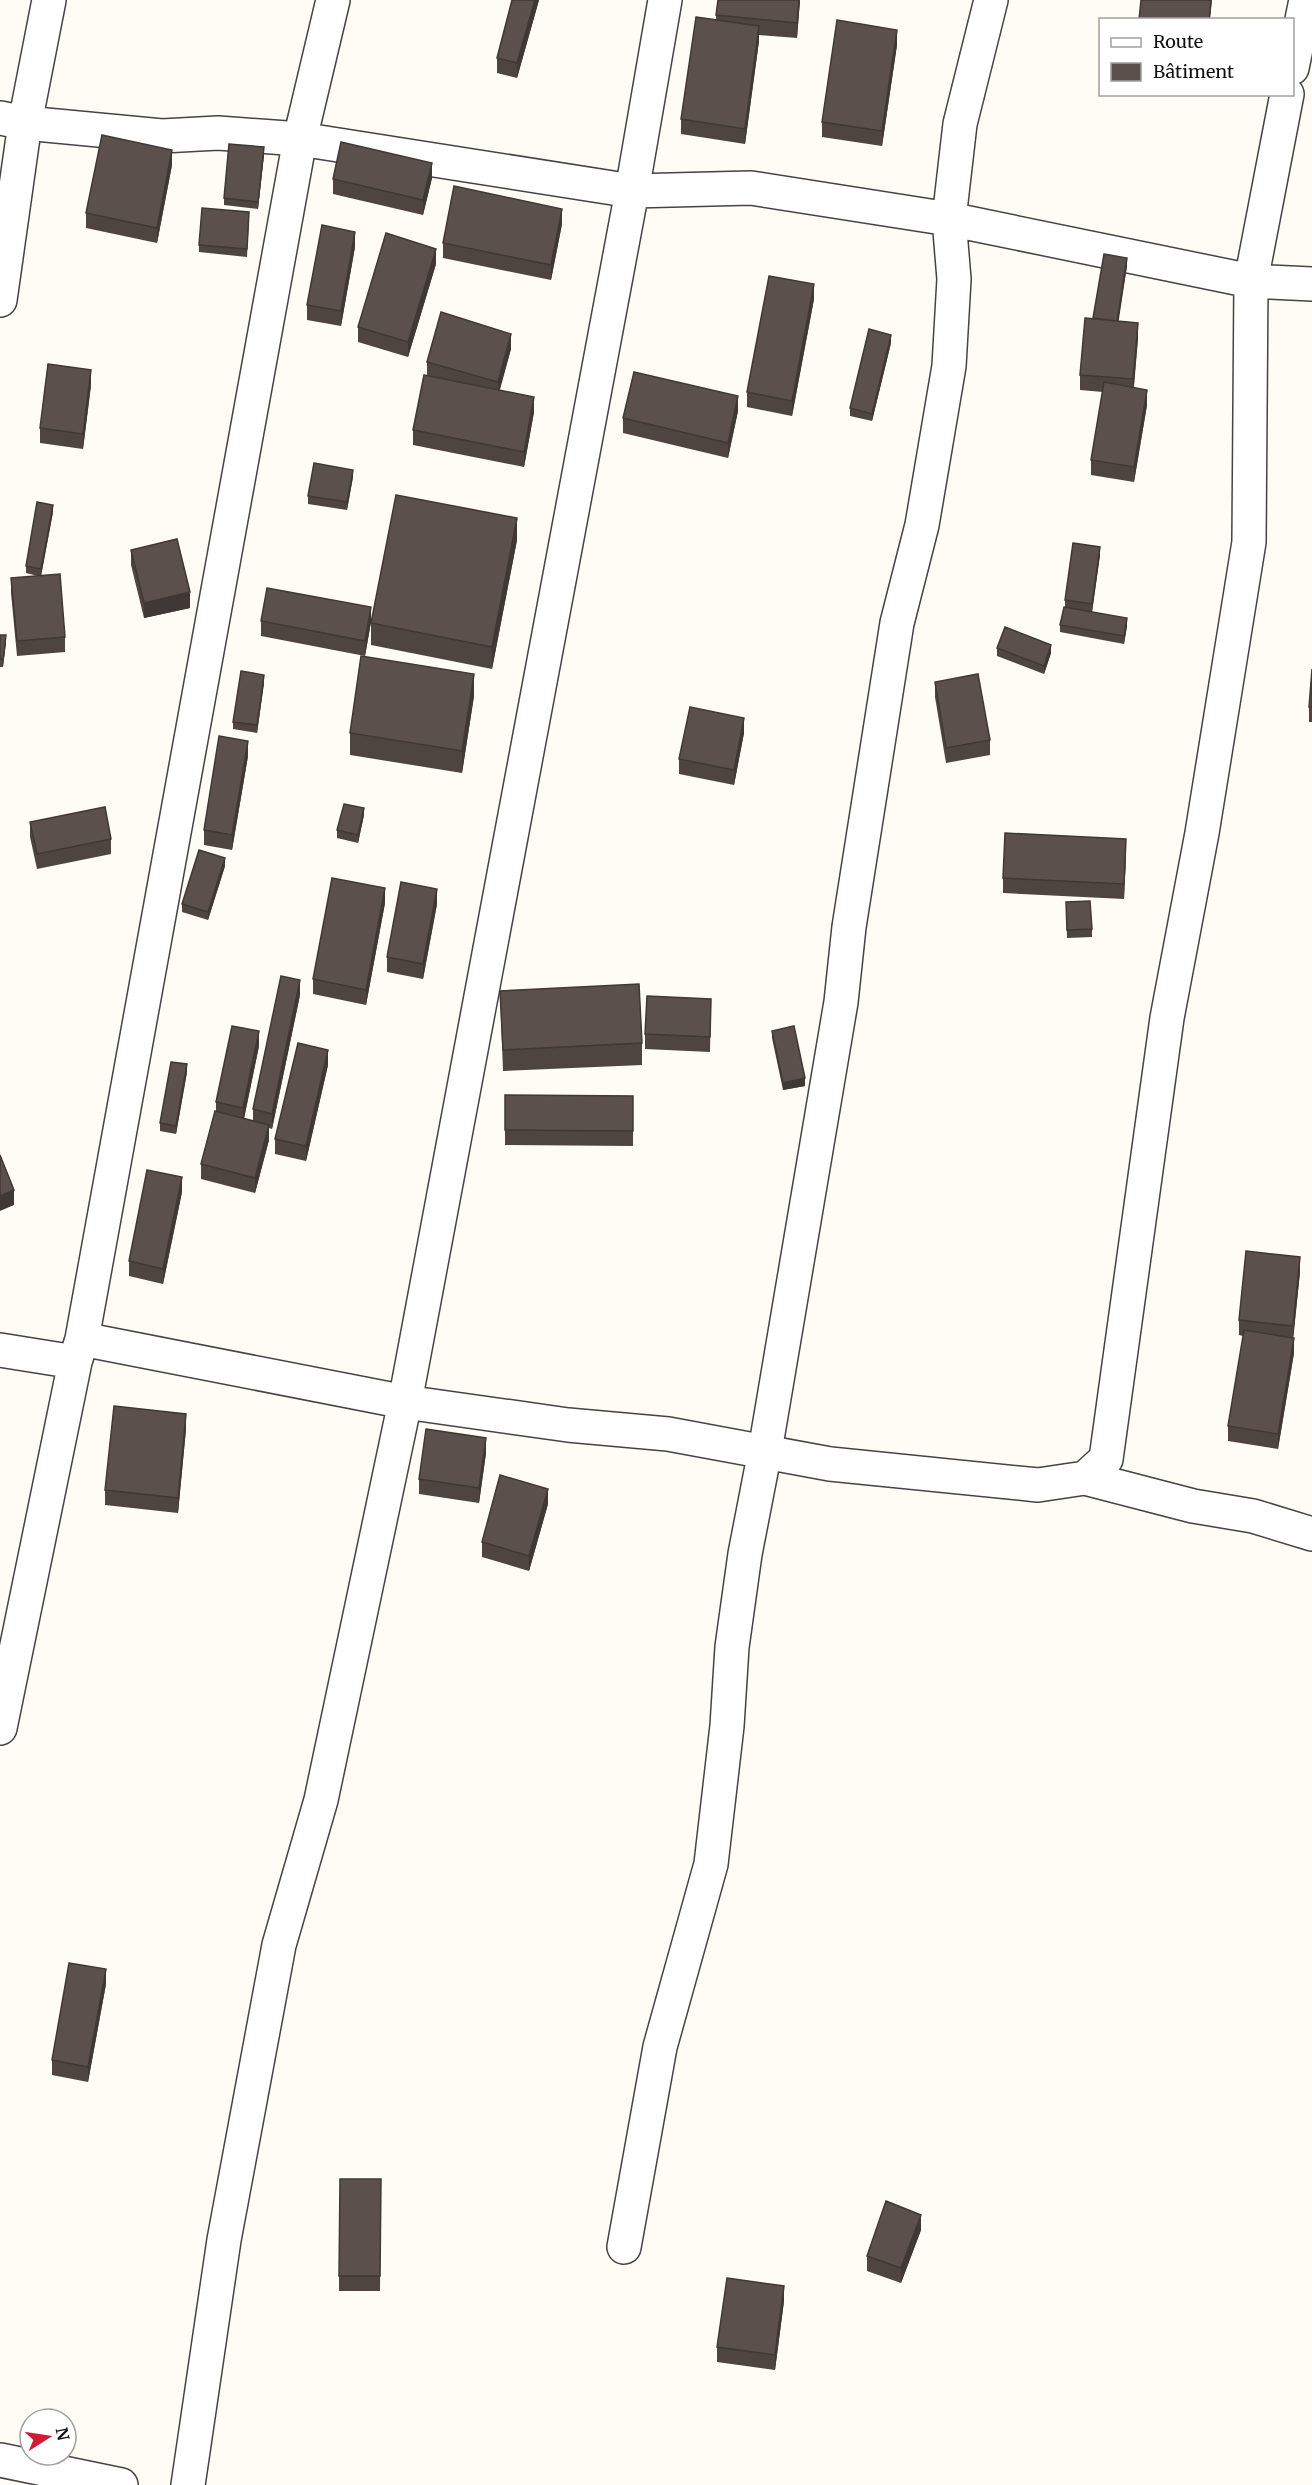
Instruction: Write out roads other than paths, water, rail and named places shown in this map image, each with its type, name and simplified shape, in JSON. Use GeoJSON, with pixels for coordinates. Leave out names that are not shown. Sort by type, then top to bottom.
{"type":"FeatureCollection","features":[{"type":"Feature","properties":{"kind":"street"},"geometry":{"type":"LineString","coordinates":[[0,300],[13,121],[50,0]]}},
{"type":"Feature","properties":{"kind":"street"},"geometry":{"type":"LineString","coordinates":[[0,1728],[78,1351],[300,139],[333,0]]}},
{"type":"Feature","properties":{"kind":"street"},"geometry":{"type":"LineString","coordinates":[[188,2485],[224,2240],[279,1945],[321,1800],[405,1402],[632,191],[665,0]]}},
{"type":"Feature","properties":{"kind":"street"},"geometry":{"type":"LineString","coordinates":[[624,2247],[660,2047],[711,1864],[727,1726],[732,1647],[745,1554],[765,1451],[841,1002],[849,927],[897,622],[922,525],[949,366],[954,279],[949,219],[960,124],[991,0]]}},
{"type":"Feature","properties":{"kind":"street"},"geometry":{"type":"LineString","coordinates":[[1294,63],[1306,0]]}},
{"type":"Feature","properties":{"kind":"street"},"geometry":{"type":"LineString","coordinates":[[1084,1479],[1106,1459],[1167,1018],[1202,833],[1249,542],[1251,281],[1287,96]]}},
{"type":"Feature","properties":{"kind":"street"},"geometry":{"type":"LineString","coordinates":[[13,121],[162,136],[218,133],[300,139],[632,191],[751,188],[949,219],[1251,281],[1312,284]]}},
{"type":"Feature","properties":{"kind":"street"},"geometry":{"type":"LineString","coordinates":[[0,1350],[78,1351],[568,1425],[668,1434],[830,1464],[1038,1485],[1084,1479],[1193,1506],[1252,1516],[1312,1534]]}},
{"type":"Feature","properties":{"kind":"street"},"geometry":{"type":"LineString","coordinates":[[0,2460],[121,2485]]}}]}
